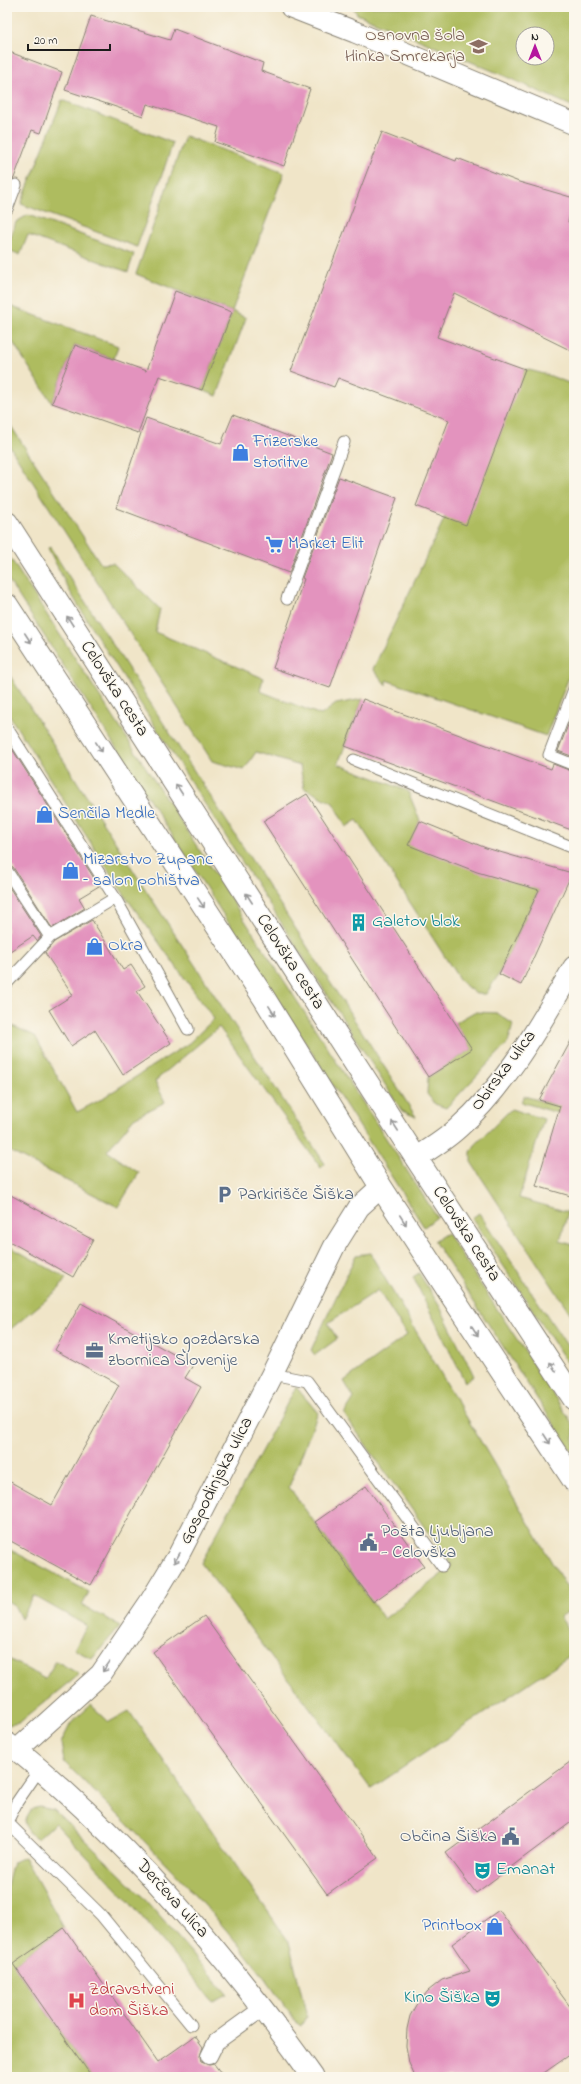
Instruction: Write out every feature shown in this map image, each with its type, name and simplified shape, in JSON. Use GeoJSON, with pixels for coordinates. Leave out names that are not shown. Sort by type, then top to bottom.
{"type":"FeatureCollection","features":[{"type":"Feature","properties":{"kind":"main road","name":"Celovška cesta"},"geometry":{"type":"LineString","coordinates":[[7,523],[416,1158],[574,1399]]}},
{"type":"Feature","properties":{"kind":"main road"},"geometry":{"type":"LineString","coordinates":[[7,605],[264,998],[381,1187],[574,1481]]}},
{"type":"Feature","properties":{"kind":"street"},"geometry":{"type":"LineString","coordinates":[[291,7],[355,32],[574,124]]}},
{"type":"Feature","properties":{"kind":"street","name":"Obirska ulica"},"geometry":{"type":"LineString","coordinates":[[416,1158],[459,1128],[487,1098],[528,1044],[574,967]]}},
{"type":"Feature","properties":{"kind":"street","name":"Gospodinjska ulica"},"geometry":{"type":"LineString","coordinates":[[12,1747],[101,1674],[117,1651],[178,1556],[272,1374],[343,1230],[359,1207],[381,1187]]}},
{"type":"Feature","properties":{"kind":"street","name":"Derčeva ulica"},"geometry":{"type":"LineString","coordinates":[[12,1747],[108,1832],[189,1916],[263,2008],[314,2077]]}},
{"type":"Feature","properties":{"kind":"street"},"geometry":{"type":"LineString","coordinates":[[209,2056],[216,2042],[263,2008]]}},
{"type":"Feature","properties":{"kind":"lane"},"geometry":{"type":"LineString","coordinates":[[7,209],[16,185]]}},
{"type":"Feature","properties":{"kind":"lane"},"geometry":{"type":"LineString","coordinates":[[287,599],[344,442]]}},
{"type":"Feature","properties":{"kind":"lane"},"geometry":{"type":"LineString","coordinates":[[574,689],[549,755],[574,765]]}},
{"type":"Feature","properties":{"kind":"lane"},"geometry":{"type":"LineString","coordinates":[[7,728],[115,898],[188,1029]]}},
{"type":"Feature","properties":{"kind":"lane"},"geometry":{"type":"LineString","coordinates":[[354,760],[574,848]]}},
{"type":"Feature","properties":{"kind":"lane"},"geometry":{"type":"LineString","coordinates":[[7,871],[50,937]]}},
{"type":"Feature","properties":{"kind":"lane"},"geometry":{"type":"LineString","coordinates":[[7,983],[50,937],[115,898]]}},
{"type":"Feature","properties":{"kind":"lane"},"geometry":{"type":"LineString","coordinates":[[272,1374],[307,1381],[442,1566]]}},
{"type":"Feature","properties":{"kind":"lane"},"geometry":{"type":"LineString","coordinates":[[39,1770],[17,1802],[7,1822],[101,1915],[191,2025]]}},
{"type":"Feature","properties":{"kind":"green space","name":"Osnovna šola Hinka Smrekarja"},"geometry":{"type":"Polygon","coordinates":[[[353,7],[574,7],[574,107],[357,14],[353,7]]]}},
{"type":"Feature","properties":{"kind":"green space"},"geometry":{"type":"Polygon","coordinates":[[[62,100],[173,143],[137,247],[21,204],[62,100]]]}},
{"type":"Feature","properties":{"kind":"green space"},"geometry":{"type":"Polygon","coordinates":[[[185,136],[284,173],[232,311],[246,318],[217,396],[202,390],[232,312],[136,274],[185,136]]]}},
{"type":"Feature","properties":{"kind":"green space"},"geometry":{"type":"Polygon","coordinates":[[[28,215],[134,254],[128,272],[28,235],[20,255],[7,249],[16,222],[28,215]]]}},
{"type":"Feature","properties":{"kind":"green space"},"geometry":{"type":"Polygon","coordinates":[[[7,305],[118,346],[114,359],[75,345],[52,403],[7,333],[7,305]]]}},
{"type":"Feature","properties":{"kind":"green space"},"geometry":{"type":"Polygon","coordinates":[[[525,369],[548,375],[574,385],[574,664],[546,736],[386,680],[386,685],[373,669],[445,517],[525,369]]]}},
{"type":"Feature","properties":{"kind":"green space"},"geometry":{"type":"Polygon","coordinates":[[[7,420],[101,564],[113,563],[160,609],[155,632],[263,678],[260,691],[321,715],[336,704],[363,699],[338,764],[408,791],[420,821],[409,845],[539,890],[499,974],[486,994],[476,994],[461,982],[357,820],[346,827],[333,803],[304,788],[300,766],[256,752],[244,770],[212,761],[7,442],[7,420]]]}},
{"type":"Feature","properties":{"kind":"green space"},"geometry":{"type":"Polygon","coordinates":[[[50,547],[416,1117],[402,1111],[92,628],[69,590],[48,548],[50,547]]]}},
{"type":"Feature","properties":{"kind":"green space"},"geometry":{"type":"Polygon","coordinates":[[[7,553],[437,1217],[424,1227],[7,578],[7,553]]]}},
{"type":"Feature","properties":{"kind":"green space"},"geometry":{"type":"Polygon","coordinates":[[[7,671],[140,881],[325,1164],[321,1168],[219,1027],[155,1081],[165,1102],[134,1118],[107,1151],[139,1173],[118,1207],[7,1150],[8,1024],[35,1036],[77,1112],[98,1101],[189,1043],[214,1019],[123,893],[7,712],[7,671]]]}},
{"type":"Feature","properties":{"kind":"green space"},"geometry":{"type":"Polygon","coordinates":[[[474,1012],[497,1013],[513,1024],[508,1043],[446,1108],[435,1104],[427,1094],[428,1077],[472,1049],[455,1023],[474,1012]]]}},
{"type":"Feature","properties":{"kind":"green space"},"geometry":{"type":"Polygon","coordinates":[[[524,1096],[574,1110],[574,1118],[521,1102],[524,1096]]]}},
{"type":"Feature","properties":{"kind":"green space"},"geometry":{"type":"Polygon","coordinates":[[[511,1109],[544,1119],[519,1198],[568,1212],[560,1241],[574,1245],[574,1319],[471,1162],[471,1152],[475,1145],[511,1109]]]}},
{"type":"Feature","properties":{"kind":"green space"},"geometry":{"type":"Polygon","coordinates":[[[479,1213],[574,1356],[574,1373],[472,1218],[479,1213]]]}},
{"type":"Feature","properties":{"kind":"green space"},"geometry":{"type":"Polygon","coordinates":[[[447,1233],[574,1426],[574,1455],[434,1241],[447,1233]]]}},
{"type":"Feature","properties":{"kind":"green space"},"geometry":{"type":"Polygon","coordinates":[[[7,1245],[66,1278],[59,1289],[7,1332],[7,1245]]]}},
{"type":"Feature","properties":{"kind":"green space"},"geometry":{"type":"Polygon","coordinates":[[[370,1253],[574,1600],[574,1608],[560,1617],[574,1637],[574,1653],[371,1789],[201,1563],[296,1387],[318,1413],[289,1487],[384,1619],[452,1566],[344,1414],[354,1398],[344,1381],[407,1335],[378,1290],[328,1323],[337,1339],[315,1355],[311,1350],[356,1255],[370,1253]]]}},
{"type":"Feature","properties":{"kind":"green space"},"geometry":{"type":"Polygon","coordinates":[[[419,1273],[440,1307],[474,1376],[465,1382],[413,1277],[419,1273]]]}},
{"type":"Feature","properties":{"kind":"green space"},"geometry":{"type":"Polygon","coordinates":[[[7,1548],[89,1592],[82,1605],[120,1626],[92,1659],[74,1649],[87,1626],[34,1596],[21,1619],[14,1605],[7,1601],[7,1548]]]}},
{"type":"Feature","properties":{"kind":"green space"},"geometry":{"type":"Polygon","coordinates":[[[7,1658],[45,1679],[56,1661],[79,1674],[19,1723],[7,1725],[7,1658]]]}},
{"type":"Feature","properties":{"kind":"green space"},"geometry":{"type":"Polygon","coordinates":[[[91,1705],[109,1722],[129,1711],[289,1942],[307,2017],[302,2026],[295,2021],[244,1951],[216,1918],[156,1853],[64,1762],[61,1743],[71,1723],[91,1705]]]}},
{"type":"Feature","properties":{"kind":"green space"},"geometry":{"type":"Polygon","coordinates":[[[39,1807],[54,1810],[141,1895],[227,1994],[213,2001],[125,1897],[55,1823],[38,1839],[28,1832],[25,1821],[32,1809],[39,1807]]]}},
{"type":"Feature","properties":{"kind":"green space"},"geometry":{"type":"Polygon","coordinates":[[[24,1857],[64,1928],[13,1964],[92,2077],[7,2077],[7,1886],[13,1862],[24,1857]]]}},
{"type":"Feature","properties":{"kind":"building"},"geometry":{"type":"Polygon","coordinates":[[[91,16],[170,40],[174,29],[263,63],[261,71],[310,89],[284,166],[215,142],[219,127],[147,104],[143,116],[65,90],[91,16]]]}},
{"type":"Feature","properties":{"kind":"building"},"geometry":{"type":"Polygon","coordinates":[[[7,51],[62,72],[41,133],[32,130],[14,178],[10,182],[7,189],[7,51]]]}},
{"type":"Feature","properties":{"kind":"building"},"geometry":{"type":"Polygon","coordinates":[[[382,132],[456,161],[457,158],[519,182],[574,198],[568,222],[574,224],[574,352],[454,293],[437,337],[525,369],[466,525],[416,506],[449,420],[338,378],[334,387],[291,371],[382,132]]]}},
{"type":"Feature","properties":{"kind":"building"},"geometry":{"type":"Polygon","coordinates":[[[175,291],[232,312],[202,390],[159,376],[138,433],[52,403],[75,345],[146,371],[175,291]]]}},
{"type":"Feature","properties":{"kind":"building"},"geometry":{"type":"Polygon","coordinates":[[[233,415],[332,453],[289,573],[116,508],[146,418],[221,444],[233,415]]]}},
{"type":"Feature","properties":{"kind":"building"},"geometry":{"type":"Polygon","coordinates":[[[339,477],[397,498],[330,688],[273,668],[304,579],[302,578],[339,477]]]}},
{"type":"Feature","properties":{"kind":"building"},"geometry":{"type":"Polygon","coordinates":[[[363,699],[551,769],[553,764],[574,772],[574,831],[345,746],[363,699]]]}},
{"type":"Feature","properties":{"kind":"building"},"geometry":{"type":"Polygon","coordinates":[[[572,715],[574,715],[574,757],[558,751],[572,715]]]}},
{"type":"Feature","properties":{"kind":"building"},"geometry":{"type":"Polygon","coordinates":[[[7,741],[99,886],[79,898],[85,908],[52,928],[13,867],[7,864],[7,741]]]}},
{"type":"Feature","properties":{"kind":"building","name":"Galetov blok"},"geometry":{"type":"Polygon","coordinates":[[[307,794],[472,1049],[428,1077],[263,821],[307,794]]]}},
{"type":"Feature","properties":{"kind":"building"},"geometry":{"type":"Polygon","coordinates":[[[420,821],[486,848],[572,873],[521,985],[499,974],[539,890],[477,872],[408,845],[420,821]]]}},
{"type":"Feature","properties":{"kind":"building"},"geometry":{"type":"Polygon","coordinates":[[[7,884],[41,936],[37,941],[33,936],[7,953],[7,884]]]}},
{"type":"Feature","properties":{"kind":"building"},"geometry":{"type":"Polygon","coordinates":[[[92,920],[123,970],[131,965],[145,986],[137,991],[171,1043],[123,1075],[95,1030],[71,1046],[49,1010],[73,995],[45,953],[54,942],[92,920]]]}},
{"type":"Feature","properties":{"kind":"building"},"geometry":{"type":"Polygon","coordinates":[[[574,1035],[574,1197],[536,1186],[560,1106],[539,1100],[574,1035]]]}},
{"type":"Feature","properties":{"kind":"building"},"geometry":{"type":"Polygon","coordinates":[[[7,1193],[93,1240],[73,1277],[7,1240],[7,1193]]]}},
{"type":"Feature","properties":{"kind":"building"},"geometry":{"type":"Polygon","coordinates":[[[81,1303],[193,1365],[185,1378],[201,1387],[91,1585],[7,1539],[7,1480],[52,1505],[119,1385],[55,1350],[81,1303]]]}},
{"type":"Feature","properties":{"kind":"building","name":"Pošta Ljubljana - Celovška"},"geometry":{"type":"Polygon","coordinates":[[[366,1486],[424,1566],[373,1602],[315,1522],[366,1486]]]}},
{"type":"Feature","properties":{"kind":"building"},"geometry":{"type":"Polygon","coordinates":[[[204,1616],[378,1858],[327,1894],[153,1652],[204,1616]]]}},
{"type":"Feature","properties":{"kind":"building","name":"Občina Šiška"},"geometry":{"type":"Polygon","coordinates":[[[574,1759],[574,1820],[476,1893],[446,1853],[574,1759]]]}},
{"type":"Feature","properties":{"kind":"building","name":"Kino Šiška"},"geometry":{"type":"Polygon","coordinates":[[[499,1910],[574,2012],[574,2052],[538,2077],[415,2077],[409,2063],[406,2046],[407,2029],[410,2016],[416,2005],[428,1991],[442,1980],[470,1971],[452,1944],[499,1910]]]}},
{"type":"Feature","properties":{"kind":"building","name":"Zdravstveni dom Šiška"},"geometry":{"type":"Polygon","coordinates":[[[64,1928],[158,2062],[195,2036],[203,2047],[200,2056],[201,2062],[209,2065],[214,2064],[224,2077],[92,2077],[13,1964],[64,1928]]]}},
{"type":"Feature","properties":{"kind":"place","name":"Osnovna šola Hinka Smrekarja"},"geometry":{"type":"Point","coordinates":[478,46]}},
{"type":"Feature","properties":{"kind":"place","name":"Frizerske storitve"},"geometry":{"type":"Point","coordinates":[240,452]}},
{"type":"Feature","properties":{"kind":"place","name":"Market Elit"},"geometry":{"type":"Point","coordinates":[275,544]}},
{"type":"Feature","properties":{"kind":"place","name":"Senčila Medle"},"geometry":{"type":"Point","coordinates":[45,814]}},
{"type":"Feature","properties":{"kind":"place","name":"Mizarstvo Zupanc – salon pohištva"},"geometry":{"type":"Point","coordinates":[70,870]}},
{"type":"Feature","properties":{"kind":"place","name":"Galetov blok"},"geometry":{"type":"Point","coordinates":[359,922]}},
{"type":"Feature","properties":{"kind":"place","name":"Okra"},"geometry":{"type":"Point","coordinates":[95,946]}},
{"type":"Feature","properties":{"kind":"place","name":"Parkirišče Šiška"},"geometry":{"type":"Point","coordinates":[225,1195]}},
{"type":"Feature","properties":{"kind":"place","name":"Kmetijsko gozdarska zbornica Slovenije"},"geometry":{"type":"Point","coordinates":[95,1350]}},
{"type":"Feature","properties":{"kind":"place","name":"Pošta Ljubljana - Celovška"},"geometry":{"type":"Point","coordinates":[368,1542]}},
{"type":"Feature","properties":{"kind":"place","name":"Občina Šiška"},"geometry":{"type":"Point","coordinates":[510,1837]}},
{"type":"Feature","properties":{"kind":"place","name":"Emanat"},"geometry":{"type":"Point","coordinates":[483,1870]}},
{"type":"Feature","properties":{"kind":"place","name":"Printbox"},"geometry":{"type":"Point","coordinates":[495,1926]}},
{"type":"Feature","properties":{"kind":"place","name":"Kino Šiška"},"geometry":{"type":"Point","coordinates":[493,1998]}},
{"type":"Feature","properties":{"kind":"place","name":"Zdravstveni dom Šiška"},"geometry":{"type":"Point","coordinates":[76,2000]}}]}
